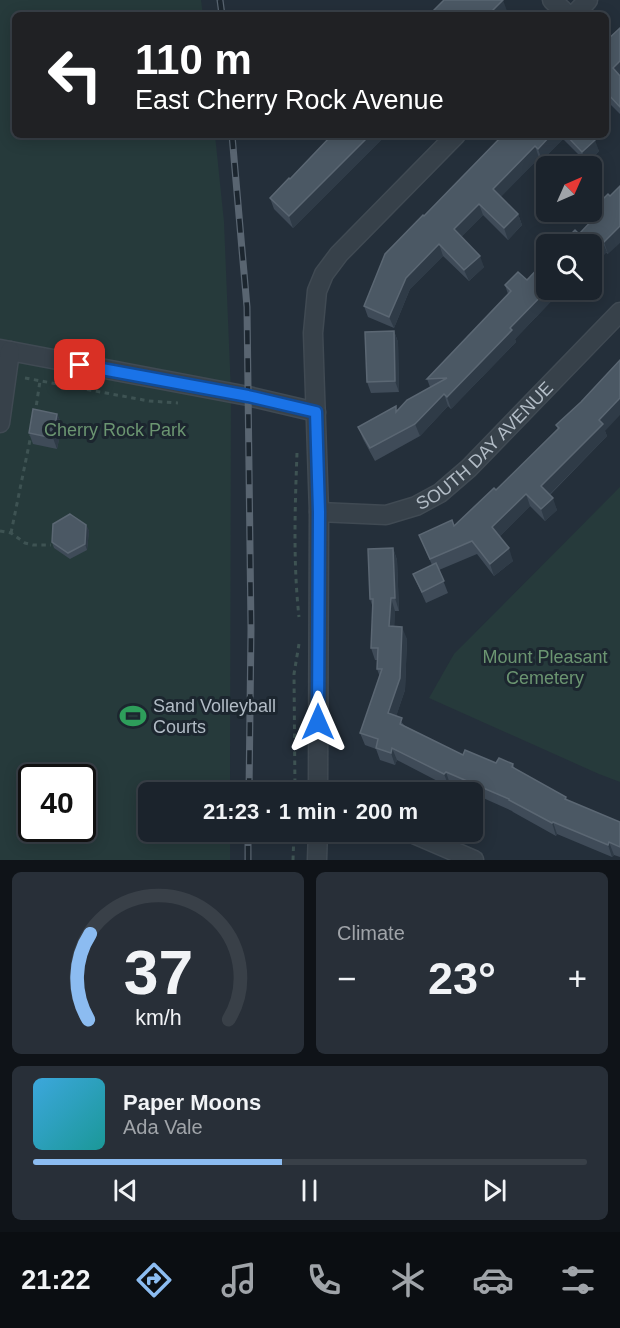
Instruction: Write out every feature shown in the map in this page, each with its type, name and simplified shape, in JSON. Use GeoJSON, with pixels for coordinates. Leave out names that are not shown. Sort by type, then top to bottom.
{"type":"FeatureCollection","features":[{"type":"Feature","properties":{"kind":"street"},"geometry":{"type":"LineString","coordinates":[[552,0],[564,12]]}},
{"type":"Feature","properties":{"kind":"street"},"geometry":{"type":"LineString","coordinates":[[577,12],[588,0]]}},
{"type":"Feature","properties":{"kind":"street"},"geometry":{"type":"LineString","coordinates":[[318,782],[319,512],[313,333],[317,291],[324,274],[339,254],[453,138]]}},
{"type":"Feature","properties":{"kind":"street","name":"SOUTH DAY AVENUE"},"geometry":{"type":"LineString","coordinates":[[319,512],[386,514],[416,506],[440,493],[469,468],[620,312]]}},
{"type":"Feature","properties":{"kind":"street"},"geometry":{"type":"LineString","coordinates":[[0,423],[7,374],[5,350],[248,396],[316,412]]}},
{"type":"Feature","properties":{"kind":"street"},"geometry":{"type":"LineString","coordinates":[[317,860],[318,842]]}},
{"type":"Feature","properties":{"kind":"street"},"geometry":{"type":"LineString","coordinates":[[432,842],[474,860]]}},
{"type":"Feature","properties":{"kind":"path"},"geometry":{"type":"LineString","coordinates":[[7,374],[149,401],[179,403]]}},
{"type":"Feature","properties":{"kind":"path"},"geometry":{"type":"LineString","coordinates":[[33,424],[40,381]]}},
{"type":"Feature","properties":{"kind":"path"},"geometry":{"type":"LineString","coordinates":[[11,533],[31,435]]}},
{"type":"Feature","properties":{"kind":"path"},"geometry":{"type":"LineString","coordinates":[[297,453],[295,527],[299,619]]}},
{"type":"Feature","properties":{"kind":"path"},"geometry":{"type":"LineString","coordinates":[[0,531],[11,533],[25,543],[51,545]]}},
{"type":"Feature","properties":{"kind":"path"},"geometry":{"type":"LineString","coordinates":[[296,782],[294,674],[299,637]]}},
{"type":"Feature","properties":{"kind":"path"},"geometry":{"type":"LineString","coordinates":[[293,860],[294,842]]}},
{"type":"Feature","properties":{"kind":"green space","name":"Cherry Rock Park"},"geometry":{"type":"Polygon","coordinates":[[[0,0],[201,0],[203,12],[12,12],[12,138],[215,138],[224,222],[231,393],[230,782],[138,782],[138,842],[230,842],[230,860],[0,860],[0,0]]]}},
{"type":"Feature","properties":{"kind":"green space","name":"Mount Pleasant Cemetery"},"geometry":{"type":"Polygon","coordinates":[[[620,487],[620,782],[429,698],[454,654],[620,487]]]}},
{"type":"Feature","properties":{"kind":"building"},"geometry":{"type":"Polygon","coordinates":[[[444,0],[503,0],[491,12],[432,12],[444,0]]]}},
{"type":"Feature","properties":{"kind":"building"},"geometry":{"type":"Polygon","coordinates":[[[620,28],[620,61],[613,68],[620,76],[620,107],[609,95],[609,38],[620,28]]]}},
{"type":"Feature","properties":{"kind":"building"},"geometry":{"type":"Polygon","coordinates":[[[329,138],[367,138],[289,216],[270,198],[329,138]]]}},
{"type":"Feature","properties":{"kind":"building"},"geometry":{"type":"Polygon","coordinates":[[[500,138],[548,138],[538,149],[535,146],[493,189],[518,214],[504,228],[479,204],[454,229],[480,256],[464,270],[439,244],[406,278],[389,317],[364,306],[385,254],[500,138]]]}},
{"type":"Feature","properties":{"kind":"building"},"geometry":{"type":"Polygon","coordinates":[[[569,138],[593,138],[595,140],[582,152],[569,138]]]}},
{"type":"Feature","properties":{"kind":"building"},"geometry":{"type":"Polygon","coordinates":[[[620,186],[620,226],[604,242],[602,234],[579,234],[590,222],[602,222],[602,200],[608,194],[610,196],[620,186]]]}},
{"type":"Feature","properties":{"kind":"building"},"geometry":{"type":"Polygon","coordinates":[[[536,271],[537,300],[510,328],[512,330],[447,397],[444,394],[415,424],[370,448],[358,427],[396,406],[396,412],[407,400],[447,378],[427,379],[511,291],[505,285],[518,272],[527,280],[536,271]]]}},
{"type":"Feature","properties":{"kind":"building"},"geometry":{"type":"Polygon","coordinates":[[[394,331],[395,381],[367,382],[365,332],[394,331]]]}},
{"type":"Feature","properties":{"kind":"building"},"geometry":{"type":"Polygon","coordinates":[[[620,360],[620,398],[599,420],[603,424],[541,486],[553,498],[541,509],[526,494],[492,527],[509,548],[490,564],[472,541],[430,559],[419,535],[452,520],[454,526],[494,488],[496,490],[559,428],[556,425],[620,360]]]}},
{"type":"Feature","properties":{"kind":"building"},"geometry":{"type":"Polygon","coordinates":[[[33,409],[57,414],[53,438],[29,433],[33,409]]]}},
{"type":"Feature","properties":{"kind":"building"},"geometry":{"type":"Polygon","coordinates":[[[70,514],[86,525],[85,544],[68,553],[52,542],[53,524],[70,514]]]}},
{"type":"Feature","properties":{"kind":"building"},"geometry":{"type":"Polygon","coordinates":[[[393,548],[395,598],[391,598],[389,626],[402,627],[400,678],[388,713],[402,718],[400,724],[463,755],[465,750],[496,763],[499,758],[513,764],[512,767],[566,797],[565,799],[620,822],[620,847],[609,842],[608,845],[552,823],[509,799],[483,788],[483,782],[469,782],[446,772],[444,774],[392,748],[391,753],[376,748],[378,739],[360,733],[382,669],[377,669],[378,648],[371,648],[373,599],[370,599],[368,549],[393,548]]]}},
{"type":"Feature","properties":{"kind":"building"},"geometry":{"type":"Polygon","coordinates":[[[436,563],[444,581],[422,592],[413,574],[436,563]]]}},
{"type":"Feature","properties":{"kind":"railway"},"geometry":{"type":"LineString","coordinates":[[220,0],[222,12]]}},
{"type":"Feature","properties":{"kind":"railway"},"geometry":{"type":"LineString","coordinates":[[232,138],[247,307],[251,629],[249,782]]}},
{"type":"Feature","properties":{"kind":"railway"},"geometry":{"type":"LineString","coordinates":[[248,842],[248,860]]}},
{"type":"Feature","properties":{"kind":"place","name":"Sand Volleyball Courts"},"geometry":{"type":"Point","coordinates":[133,716]}},
{"type":"Feature","properties":{"kind":"route"},"geometry":{"type":"LineString","coordinates":[[80,365],[248,396],[316,412],[319,512],[318,722]]}}]}
